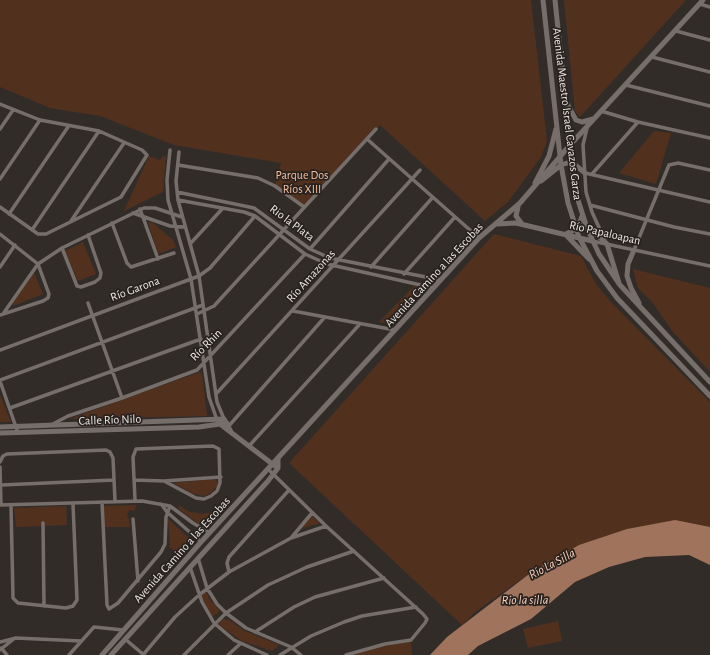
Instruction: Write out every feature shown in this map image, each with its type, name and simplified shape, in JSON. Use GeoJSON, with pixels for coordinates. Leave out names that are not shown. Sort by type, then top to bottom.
{"type":"FeatureCollection","features":[{"type":"Feature","properties":{"kind":"street","name":"Avenida Maestro Israel Cavazos Garza"},"geometry":{"type":"LineString","coordinates":[[543,0],[561,165],[568,203],[579,238],[590,260],[616,298],[708,390],[710,396]]}},
{"type":"Feature","properties":{"kind":"street","name":"Avenida Maestro Israel Cavazos Garza"},"geometry":{"type":"LineString","coordinates":[[555,0],[572,163],[582,216],[592,241],[620,285],[710,382]]}},
{"type":"Feature","properties":{"kind":"street"},"geometry":{"type":"LineString","coordinates":[[701,2],[710,7]]}},
{"type":"Feature","properties":{"kind":"street","name":"Avenida Camino a las Escobas"},"geometry":{"type":"LineString","coordinates":[[102,655],[201,542],[479,238],[520,203],[560,156],[701,2]]}},
{"type":"Feature","properties":{"kind":"street"},"geometry":{"type":"LineString","coordinates":[[676,31],[710,40]]}},
{"type":"Feature","properties":{"kind":"street"},"geometry":{"type":"LineString","coordinates":[[652,57],[710,72]]}},
{"type":"Feature","properties":{"kind":"street"},"geometry":{"type":"LineString","coordinates":[[552,83],[555,88],[558,113],[562,117],[567,117]]}},
{"type":"Feature","properties":{"kind":"street"},"geometry":{"type":"LineString","coordinates":[[626,85],[710,106]]}},
{"type":"Feature","properties":{"kind":"street"},"geometry":{"type":"LineString","coordinates":[[565,100],[576,120],[582,122],[594,119]]}},
{"type":"Feature","properties":{"kind":"street"},"geometry":{"type":"LineString","coordinates":[[0,104],[40,120],[68,127],[99,131],[146,153],[146,159],[121,197],[43,235],[32,230],[0,207]]}},
{"type":"Feature","properties":{"kind":"street"},"geometry":{"type":"LineString","coordinates":[[0,129],[13,110]]}},
{"type":"Feature","properties":{"kind":"street"},"geometry":{"type":"LineString","coordinates":[[601,111],[638,122],[710,138]]}},
{"type":"Feature","properties":{"kind":"street"},"geometry":{"type":"LineString","coordinates":[[0,179],[40,120]]}},
{"type":"Feature","properties":{"kind":"street"},"geometry":{"type":"LineString","coordinates":[[592,174],[638,122]]}},
{"type":"Feature","properties":{"kind":"street"},"geometry":{"type":"LineString","coordinates":[[535,184],[537,176],[549,156],[557,124]]}},
{"type":"Feature","properties":{"kind":"street"},"geometry":{"type":"LineString","coordinates":[[588,126],[583,146],[584,173],[590,205],[607,244],[620,285]]}},
{"type":"Feature","properties":{"kind":"street"},"geometry":{"type":"LineString","coordinates":[[9,214],[68,127]]}},
{"type":"Feature","properties":{"kind":"street"},"geometry":{"type":"LineString","coordinates":[[197,314],[214,306],[376,129]]}},
{"type":"Feature","properties":{"kind":"street"},"geometry":{"type":"LineString","coordinates":[[32,230],[99,131]]}},
{"type":"Feature","properties":{"kind":"street"},"geometry":{"type":"LineString","coordinates":[[367,139],[479,238]]}},
{"type":"Feature","properties":{"kind":"street"},"geometry":{"type":"LineString","coordinates":[[70,222],[124,143]]}},
{"type":"Feature","properties":{"kind":"street"},"geometry":{"type":"LineString","coordinates":[[170,150],[167,188],[172,214],[192,279],[209,397],[220,425]]}},
{"type":"Feature","properties":{"kind":"street"},"geometry":{"type":"LineString","coordinates":[[178,152],[178,200],[199,276],[219,408],[227,426],[249,446],[278,468]]}},
{"type":"Feature","properties":{"kind":"street"},"geometry":{"type":"LineString","coordinates":[[310,249],[389,159]]}},
{"type":"Feature","properties":{"kind":"street"},"geometry":{"type":"LineString","coordinates":[[535,184],[561,165],[572,163],[584,173],[710,202]]}},
{"type":"Feature","properties":{"kind":"street"},"geometry":{"type":"LineString","coordinates":[[642,309],[631,288],[627,276],[627,268],[666,170],[671,163],[710,170]]}},
{"type":"Feature","properties":{"kind":"street"},"geometry":{"type":"LineString","coordinates":[[178,165],[251,176],[264,180],[304,207]]}},
{"type":"Feature","properties":{"kind":"street","name":"Río Amazonas"},"geometry":{"type":"LineString","coordinates":[[216,394],[420,170]]}},
{"type":"Feature","properties":{"kind":"street","name":"Rio la Plata"},"geometry":{"type":"LineString","coordinates":[[177,192],[254,208],[310,249],[323,256],[404,274],[441,280]]}},
{"type":"Feature","properties":{"kind":"street"},"geometry":{"type":"LineString","coordinates":[[371,267],[433,198]]}},
{"type":"Feature","properties":{"kind":"street","name":"Rio la Plata"},"geometry":{"type":"LineString","coordinates":[[178,200],[223,208],[256,216],[305,254],[320,262],[434,288]]}},
{"type":"Feature","properties":{"kind":"street"},"geometry":{"type":"LineString","coordinates":[[520,203],[516,214],[522,224]]}},
{"type":"Feature","properties":{"kind":"street"},"geometry":{"type":"LineString","coordinates":[[590,205],[710,234]]}},
{"type":"Feature","properties":{"kind":"street"},"geometry":{"type":"LineString","coordinates":[[2,315],[38,264],[62,248],[140,210],[151,208],[182,217]]}},
{"type":"Feature","properties":{"kind":"street"},"geometry":{"type":"LineString","coordinates":[[190,244],[223,208]]}},
{"type":"Feature","properties":{"kind":"street"},"geometry":{"type":"LineString","coordinates":[[140,210],[158,259]]}},
{"type":"Feature","properties":{"kind":"street"},"geometry":{"type":"LineString","coordinates":[[133,213],[176,227],[185,227]]}},
{"type":"Feature","properties":{"kind":"street","name":"Río Garona"},"geometry":{"type":"LineString","coordinates":[[0,350],[199,276],[213,264],[256,216]]}},
{"type":"Feature","properties":{"kind":"street"},"geometry":{"type":"LineString","coordinates":[[564,234],[576,230],[581,222],[582,216]]}},
{"type":"Feature","properties":{"kind":"street"},"geometry":{"type":"LineString","coordinates":[[404,274],[455,217]]}},
{"type":"Feature","properties":{"kind":"street","name":"Río Papaloapan"},"geometry":{"type":"LineString","coordinates":[[496,224],[511,222],[522,224],[592,241],[710,266]]}},
{"type":"Feature","properties":{"kind":"street"},"geometry":{"type":"LineString","coordinates":[[112,223],[127,263],[131,267],[174,253]]}},
{"type":"Feature","properties":{"kind":"street"},"geometry":{"type":"LineString","coordinates":[[585,223],[607,244]]}},
{"type":"Feature","properties":{"kind":"street"},"geometry":{"type":"LineString","coordinates":[[0,234],[38,264],[48,290],[48,298],[2,315]]}},
{"type":"Feature","properties":{"kind":"street"},"geometry":{"type":"LineString","coordinates":[[564,234],[570,238],[590,260]]}},
{"type":"Feature","properties":{"kind":"street"},"geometry":{"type":"LineString","coordinates":[[62,248],[77,286],[81,287],[95,282],[100,278],[101,273],[88,235]]}},
{"type":"Feature","properties":{"kind":"street"},"geometry":{"type":"LineString","coordinates":[[0,267],[15,245]]}},
{"type":"Feature","properties":{"kind":"street","name":"Río Rhin"},"geometry":{"type":"LineString","coordinates":[[48,426],[68,416],[194,372],[204,364],[305,254]]}},
{"type":"Feature","properties":{"kind":"street"},"geometry":{"type":"LineString","coordinates":[[88,303],[122,398]]}},
{"type":"Feature","properties":{"kind":"street"},"geometry":{"type":"LineString","coordinates":[[18,433],[0,381],[204,305]]}},
{"type":"Feature","properties":{"kind":"street"},"geometry":{"type":"LineString","coordinates":[[293,311],[324,318],[395,330]]}},
{"type":"Feature","properties":{"kind":"street"},"geometry":{"type":"LineString","coordinates":[[227,426],[324,318]]}},
{"type":"Feature","properties":{"kind":"street"},"geometry":{"type":"LineString","coordinates":[[249,446],[359,324]]}},
{"type":"Feature","properties":{"kind":"street"},"geometry":{"type":"LineString","coordinates":[[10,408],[200,339]]}},
{"type":"Feature","properties":{"kind":"street","name":"Calle Río Nilo"},"geometry":{"type":"LineString","coordinates":[[0,427],[217,420],[227,426]]}},
{"type":"Feature","properties":{"kind":"street","name":"Calle Río Nilo"},"geometry":{"type":"LineString","coordinates":[[0,433],[220,425],[227,426]]}},
{"type":"Feature","properties":{"kind":"street"},"geometry":{"type":"LineString","coordinates":[[135,500],[133,453],[136,449],[217,447],[220,454],[220,486],[217,491],[204,499],[193,497],[164,481]]}},
{"type":"Feature","properties":{"kind":"street"},"geometry":{"type":"LineString","coordinates":[[0,462],[2,456],[7,454],[106,450],[112,456],[115,501]]}},
{"type":"Feature","properties":{"kind":"street","name":"Avenida Camino a las Escobas"},"geometry":{"type":"LineString","coordinates":[[111,655],[274,475],[278,468],[278,459]]}},
{"type":"Feature","properties":{"kind":"street"},"geometry":{"type":"LineString","coordinates":[[0,467],[0,505],[73,504],[135,500],[170,506],[210,533]]}},
{"type":"Feature","properties":{"kind":"street"},"geometry":{"type":"LineString","coordinates":[[268,469],[312,513],[416,607],[427,619],[411,640],[385,644],[346,655]]}},
{"type":"Feature","properties":{"kind":"street"},"geometry":{"type":"LineString","coordinates":[[134,480],[164,481],[220,477]]}},
{"type":"Feature","properties":{"kind":"street"},"geometry":{"type":"LineString","coordinates":[[1,484],[114,480]]}},
{"type":"Feature","properties":{"kind":"street"},"geometry":{"type":"LineString","coordinates":[[229,572],[227,564],[229,557],[289,490]]}},
{"type":"Feature","properties":{"kind":"street"},"geometry":{"type":"LineString","coordinates":[[102,502],[108,608],[114,607],[138,581],[163,548],[167,512],[170,506]]}},
{"type":"Feature","properties":{"kind":"street"},"geometry":{"type":"LineString","coordinates":[[10,506],[13,598],[18,603],[70,608],[77,600],[73,504]]}},
{"type":"Feature","properties":{"kind":"street"},"geometry":{"type":"LineString","coordinates":[[161,504],[167,512],[201,542]]}},
{"type":"Feature","properties":{"kind":"street"},"geometry":{"type":"LineString","coordinates":[[291,538],[312,513]]}},
{"type":"Feature","properties":{"kind":"street"},"geometry":{"type":"LineString","coordinates":[[133,519],[138,581]]}},
{"type":"Feature","properties":{"kind":"street"},"geometry":{"type":"LineString","coordinates":[[42,523],[44,606]]}},
{"type":"Feature","properties":{"kind":"street"},"geometry":{"type":"LineString","coordinates":[[125,639],[143,655],[166,627],[199,595],[229,572],[291,538],[326,526]]}},
{"type":"Feature","properties":{"kind":"street"},"geometry":{"type":"LineString","coordinates":[[184,655],[214,623],[226,613],[268,585],[289,574],[354,551]]}},
{"type":"Feature","properties":{"kind":"street"},"geometry":{"type":"LineString","coordinates":[[198,558],[207,588],[217,604],[226,613],[240,624],[291,648],[301,655]]}},
{"type":"Feature","properties":{"kind":"street"},"geometry":{"type":"LineString","coordinates":[[190,567],[204,608],[214,623],[223,632],[240,644],[268,655]]}},
{"type":"Feature","properties":{"kind":"street"},"geometry":{"type":"LineString","coordinates":[[255,632],[294,607],[315,597],[384,578]]}},
{"type":"Feature","properties":{"kind":"street"},"geometry":{"type":"LineString","coordinates":[[152,597],[158,602]]}},
{"type":"Feature","properties":{"kind":"street"},"geometry":{"type":"LineString","coordinates":[[280,655],[344,622],[362,616],[416,607]]}},
{"type":"Feature","properties":{"kind":"street"},"geometry":{"type":"LineString","coordinates":[[69,655],[94,628],[123,630]]}},
{"type":"Feature","properties":{"kind":"street"},"geometry":{"type":"LineString","coordinates":[[0,642],[16,638],[81,641]]}},
{"type":"Feature","properties":{"kind":"street"},"geometry":{"type":"LineString","coordinates":[[7,655],[0,648],[16,638]]}},
{"type":"Feature","properties":{"kind":"street"},"geometry":{"type":"LineString","coordinates":[[228,655],[240,644]]}},
{"type":"Feature","properties":{"kind":"green space","name":"Parque Dos Ríos XIII"},"geometry":{"type":"Polygon","coordinates":[[[0,0],[531,0],[547,141],[541,157],[508,202],[485,221],[380,125],[304,207],[275,186],[281,163],[174,145],[100,116],[50,108],[0,87],[0,0]]]}},
{"type":"Feature","properties":{"kind":"green space"},"geometry":{"type":"Polygon","coordinates":[[[564,0],[686,0],[580,117],[575,111],[564,0]]]}},
{"type":"Feature","properties":{"kind":"green space"},"geometry":{"type":"Polygon","coordinates":[[[654,131],[671,133],[656,184],[619,173],[654,131]]]}},
{"type":"Feature","properties":{"kind":"green space"},"geometry":{"type":"Polygon","coordinates":[[[149,156],[160,160],[162,157],[166,156],[163,192],[124,211],[149,156]]]}},
{"type":"Feature","properties":{"kind":"green space"},"geometry":{"type":"Polygon","coordinates":[[[148,222],[153,223],[173,240],[176,247],[158,254],[148,222]]]}},
{"type":"Feature","properties":{"kind":"green space"},"geometry":{"type":"Polygon","coordinates":[[[494,234],[581,256],[596,284],[611,302],[710,402],[710,538],[533,571],[475,612],[462,625],[289,463],[494,234]]]}},
{"type":"Feature","properties":{"kind":"green space"},"geometry":{"type":"Polygon","coordinates":[[[83,242],[96,274],[78,281],[65,251],[83,242]]]}},
{"type":"Feature","properties":{"kind":"green space"},"geometry":{"type":"Polygon","coordinates":[[[633,269],[710,288],[710,372],[673,332],[652,302],[638,288],[633,269]]]}},
{"type":"Feature","properties":{"kind":"green space"},"geometry":{"type":"Polygon","coordinates":[[[34,273],[43,294],[13,306],[13,302],[34,273]]]}},
{"type":"Feature","properties":{"kind":"green space"},"geometry":{"type":"Polygon","coordinates":[[[414,286],[425,288],[394,324],[379,322],[414,286]]]}},
{"type":"Feature","properties":{"kind":"green space"},"geometry":{"type":"Polygon","coordinates":[[[200,372],[202,374],[207,416],[69,419],[200,372]]]}},
{"type":"Feature","properties":{"kind":"green space"},"geometry":{"type":"Polygon","coordinates":[[[0,395],[11,422],[0,422],[0,395]]]}},
{"type":"Feature","properties":{"kind":"green space"},"geometry":{"type":"Polygon","coordinates":[[[214,479],[219,483],[211,493],[204,496],[191,493],[173,483],[214,479]]]}},
{"type":"Feature","properties":{"kind":"green space"},"geometry":{"type":"Polygon","coordinates":[[[137,505],[134,511],[129,510],[127,515],[130,527],[105,527],[102,506],[137,505]]]}},
{"type":"Feature","properties":{"kind":"green space"},"geometry":{"type":"Polygon","coordinates":[[[178,505],[190,512],[203,514],[216,511],[221,508],[212,520],[205,524],[199,524],[179,509],[178,505]]]}},
{"type":"Feature","properties":{"kind":"green space"},"geometry":{"type":"Polygon","coordinates":[[[66,506],[67,525],[16,527],[14,508],[66,506]]]}},
{"type":"Feature","properties":{"kind":"green space"},"geometry":{"type":"Polygon","coordinates":[[[312,516],[320,523],[300,529],[312,516]]]}},
{"type":"Feature","properties":{"kind":"green space"},"geometry":{"type":"Polygon","coordinates":[[[168,519],[188,537],[190,542],[180,555],[169,547],[168,519]]]}},
{"type":"Feature","properties":{"kind":"green space"},"geometry":{"type":"Polygon","coordinates":[[[206,591],[209,599],[219,609],[219,612],[213,616],[209,614],[201,596],[202,592],[206,591]]]}},
{"type":"Feature","properties":{"kind":"green space"},"geometry":{"type":"Polygon","coordinates":[[[224,619],[229,620],[245,631],[279,645],[272,651],[242,641],[220,626],[219,621],[224,619]]]}},
{"type":"Feature","properties":{"kind":"green space"},"geometry":{"type":"Polygon","coordinates":[[[558,621],[562,641],[528,648],[523,629],[558,621]]]}},
{"type":"Feature","properties":{"kind":"green space"},"geometry":{"type":"Polygon","coordinates":[[[411,641],[412,655],[351,655],[375,648],[411,641]]]}},
{"type":"Feature","properties":{"kind":"water","name":"Rio la silla"},"geometry":{"type":"Polygon","coordinates":[[[675,520],[710,527],[710,565],[689,555],[645,557],[609,567],[575,582],[531,619],[478,646],[468,655],[430,655],[447,637],[533,571],[579,545],[627,529],[675,520]]]}},
{"type":"Feature","properties":{"kind":"water label","name":"Río La Silla"},"geometry":{"type":"Point","coordinates":[552,564]}}]}
